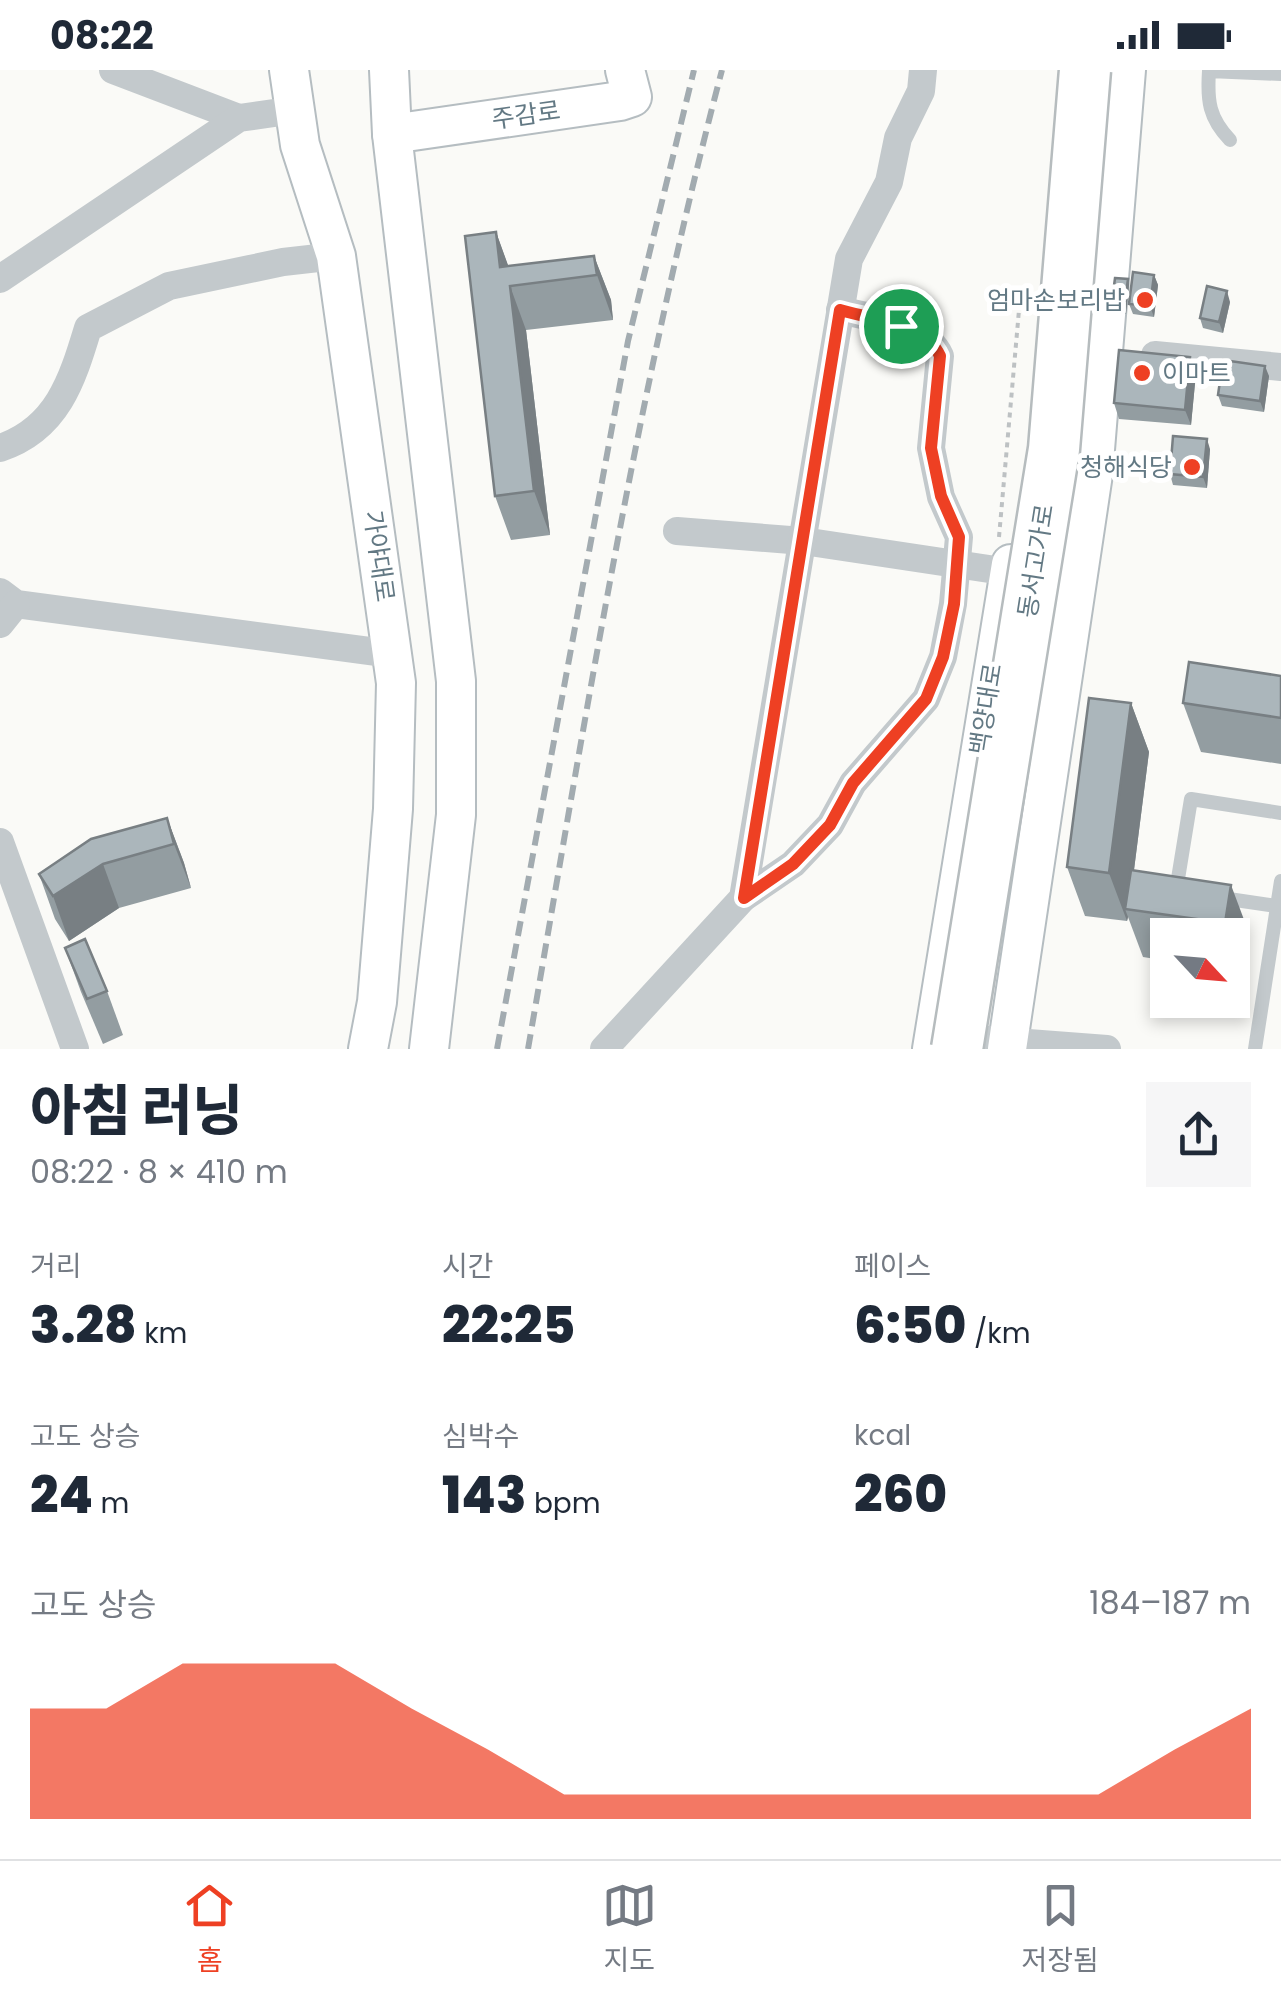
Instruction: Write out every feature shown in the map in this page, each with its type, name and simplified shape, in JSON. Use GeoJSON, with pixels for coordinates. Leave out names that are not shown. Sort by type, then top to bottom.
{"type":"FeatureCollection","features":[{"type":"Feature","properties":{"kind":"highway","name":"동서고가로"},"geometry":{"type":"LineString","coordinates":[[941,1045],[1054,449],[1085,70]]}},
{"type":"Feature","properties":{"kind":"highway","name":"동서고가로"},"geometry":{"type":"LineString","coordinates":[[1001,1047],[1081,446],[1111,70]]}},
{"type":"Feature","properties":{"kind":"main road","name":"가야대로"},"geometry":{"type":"LineString","coordinates":[[289,70],[300,145],[336,256],[397,691],[393,809],[377,1002],[368,1049]]}},
{"type":"Feature","properties":{"kind":"main road"},"geometry":{"type":"LineString","coordinates":[[389,70],[392,134],[456,682],[456,815],[428,1049]]}},
{"type":"Feature","properties":{"kind":"main road","name":"주감로"},"geometry":{"type":"LineString","coordinates":[[392,134],[620,102],[632,98],[624,70]]}},
{"type":"Feature","properties":{"kind":"main road","name":"백양대로"},"geometry":{"type":"LineString","coordinates":[[941,1045],[1003,571],[1044,344],[1060,70]]}},
{"type":"Feature","properties":{"kind":"main road"},"geometry":{"type":"LineString","coordinates":[[1001,1047],[1094,474],[1126,70]]}},
{"type":"Feature","properties":{"kind":"street"},"geometry":{"type":"LineString","coordinates":[[114,70],[239,118]]}},
{"type":"Feature","properties":{"kind":"street"},"geometry":{"type":"LineString","coordinates":[[744,898],[850,258],[889,182],[898,138],[921,92],[924,70]]}},
{"type":"Feature","properties":{"kind":"street"},"geometry":{"type":"LineString","coordinates":[[0,279],[239,118],[295,110]]}},
{"type":"Feature","properties":{"kind":"street"},"geometry":{"type":"LineString","coordinates":[[0,448],[21,441],[68,394],[88,328],[170,286],[283,262],[336,256]]}},
{"type":"Feature","properties":{"kind":"street"},"geometry":{"type":"LineString","coordinates":[[604,1049],[744,898],[793,864],[830,825],[853,783],[926,699],[943,657],[959,537],[941,496],[931,448],[940,356],[935,344],[901,326],[840,310]]}},
{"type":"Feature","properties":{"kind":"street"},"geometry":{"type":"LineString","coordinates":[[1044,344],[1281,368]]}},
{"type":"Feature","properties":{"kind":"street"},"geometry":{"type":"LineString","coordinates":[[677,531],[803,541],[1003,571]]}},
{"type":"Feature","properties":{"kind":"street"},"geometry":{"type":"LineString","coordinates":[[5,607],[392,654]]}},
{"type":"Feature","properties":{"kind":"street"},"geometry":{"type":"LineString","coordinates":[[0,842],[75,1049]]}},
{"type":"Feature","properties":{"kind":"street"},"geometry":{"type":"LineString","coordinates":[[941,1045],[1107,1049]]}},
{"type":"Feature","properties":{"kind":"lane"},"geometry":{"type":"LineString","coordinates":[[1230,140],[1214,122],[1207,99],[1209,71],[1281,74]]}},
{"type":"Feature","properties":{"kind":"lane"},"geometry":{"type":"LineString","coordinates":[[1191,893],[1174,891],[1191,799],[1281,813]]}},
{"type":"Feature","properties":{"kind":"lane"},"geometry":{"type":"LineString","coordinates":[[1255,1049],[1281,880]]}},
{"type":"Feature","properties":{"kind":"lane"},"geometry":{"type":"LineString","coordinates":[[1208,896],[1276,906]]}},
{"type":"Feature","properties":{"kind":"path"},"geometry":{"type":"LineString","coordinates":[[1003,571],[1019,310]]}},
{"type":"Feature","properties":{"kind":"building"},"geometry":{"type":"Polygon","coordinates":[[[496,232],[500,267],[594,256],[597,275],[510,286],[534,491],[495,496],[465,236],[496,232]]]}},
{"type":"Feature","properties":{"kind":"building"},"geometry":{"type":"Polygon","coordinates":[[[1133,272],[1154,275],[1150,306],[1129,304],[1133,272]]]}},
{"type":"Feature","properties":{"kind":"building"},"geometry":{"type":"Polygon","coordinates":[[[1115,278],[1128,279],[1124,309],[1111,308],[1115,278]]]}},
{"type":"Feature","properties":{"kind":"building"},"geometry":{"type":"Polygon","coordinates":[[[1207,286],[1227,291],[1219,322],[1200,318],[1207,286]]]}},
{"type":"Feature","properties":{"kind":"building"},"geometry":{"type":"Polygon","coordinates":[[[1119,350],[1190,357],[1185,410],[1114,403],[1119,350]]]}},
{"type":"Feature","properties":{"kind":"building"},"geometry":{"type":"Polygon","coordinates":[[[1223,360],[1265,366],[1260,401],[1218,395],[1223,360]]]}},
{"type":"Feature","properties":{"kind":"building","name":"청해식당"},"geometry":{"type":"Polygon","coordinates":[[[1173,436],[1207,439],[1203,477],[1170,474],[1173,436]]]}},
{"type":"Feature","properties":{"kind":"building"},"geometry":{"type":"Polygon","coordinates":[[[1189,662],[1281,676],[1281,718],[1183,703],[1189,662]]]}},
{"type":"Feature","properties":{"kind":"building"},"geometry":{"type":"Polygon","coordinates":[[[1089,698],[1131,703],[1109,873],[1067,867],[1089,698]]]}},
{"type":"Feature","properties":{"kind":"building"},"geometry":{"type":"Polygon","coordinates":[[[167,818],[174,844],[103,864],[53,896],[39,874],[91,839],[167,818]]]}},
{"type":"Feature","properties":{"kind":"building"},"geometry":{"type":"Polygon","coordinates":[[[1131,870],[1231,885],[1226,918],[1189,918],[1125,909],[1131,870]]]}},
{"type":"Feature","properties":{"kind":"building"},"geometry":{"type":"Polygon","coordinates":[[[85,939],[107,991],[87,999],[65,948],[85,939]]]}},
{"type":"Feature","properties":{"kind":"railway"},"geometry":{"type":"LineString","coordinates":[[497,1049],[628,341],[694,70]]}},
{"type":"Feature","properties":{"kind":"railway"},"geometry":{"type":"LineString","coordinates":[[528,1049],[638,435],[722,70]]}},
{"type":"Feature","properties":{"kind":"place","name":"엄마손보리밥"},"geometry":{"type":"Point","coordinates":[1145,300]}},
{"type":"Feature","properties":{"kind":"place","name":"이마트"},"geometry":{"type":"Point","coordinates":[1142,373]}},
{"type":"Feature","properties":{"kind":"place","name":"청해식당"},"geometry":{"type":"Point","coordinates":[1192,467]}},
{"type":"Feature","properties":{"kind":"route"},"geometry":{"type":"LineString","coordinates":[[840,310],[901,326],[935,344],[940,356],[930,426],[931,448],[941,496],[959,537],[954,604],[943,657],[926,699],[853,783],[830,825],[793,864],[744,898],[840,310]]}}]}
